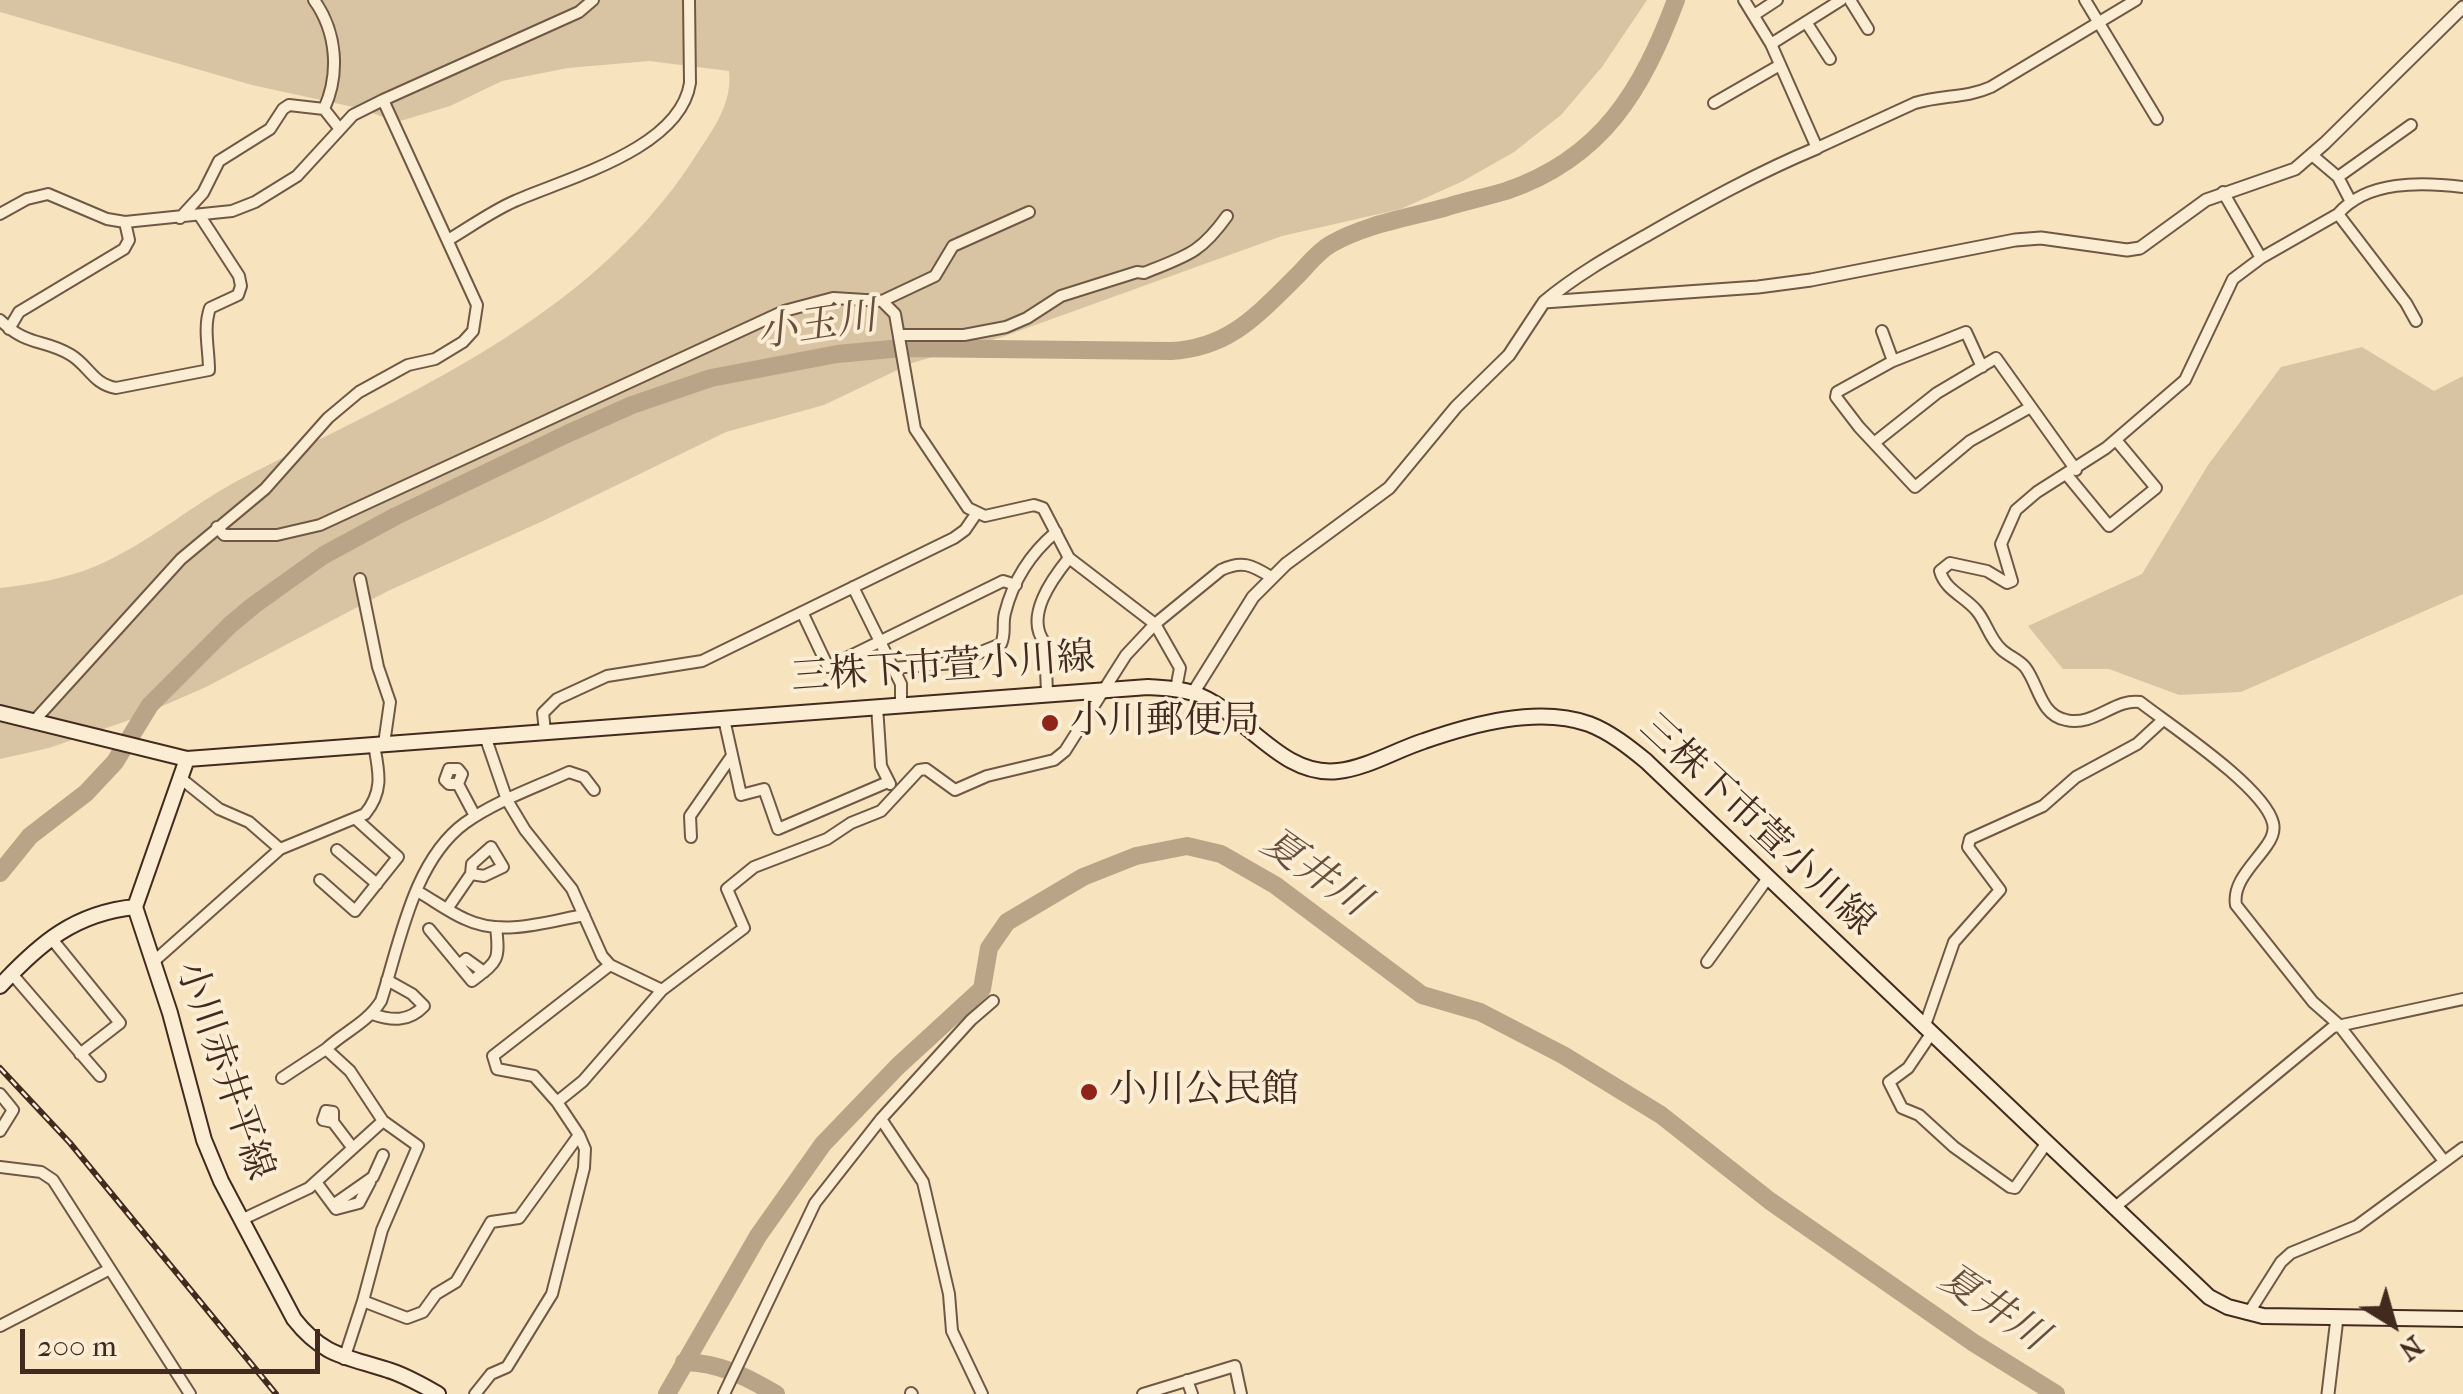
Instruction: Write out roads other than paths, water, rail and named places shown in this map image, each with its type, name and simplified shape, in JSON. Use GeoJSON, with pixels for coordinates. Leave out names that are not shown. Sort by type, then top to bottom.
{"type":"FeatureCollection","features":[{"type":"Feature","properties":{"kind":"main road","name":"三株下市萱小川線"},"geometry":{"type":"LineString","coordinates":[[187,758],[1104,689],[1176,689],[1193,693],[1239,718],[1295,763],[1317,771],[1350,768],[1425,740],[1528,717],[1588,724],[1622,742],[1646,762],[2209,1297],[2248,1314],[2463,1320]]}},
{"type":"Feature","properties":{"kind":"main road"},"geometry":{"type":"LineString","coordinates":[[0,713],[187,758],[135,906],[91,914],[51,938],[0,986]]}},
{"type":"Feature","properties":{"kind":"main road","name":"小川赤井平線"},"geometry":{"type":"LineString","coordinates":[[135,906],[170,1013],[204,1140],[294,1319],[307,1336],[344,1359],[389,1370],[438,1394]]}},
{"type":"Feature","properties":{"kind":"street"},"geometry":{"type":"LineString","coordinates":[[314,0],[323,14],[336,68],[324,109]]}},
{"type":"Feature","properties":{"kind":"street"},"geometry":{"type":"LineString","coordinates":[[0,214],[28,199],[48,194],[108,219],[126,222],[232,211],[297,176],[353,115],[579,12],[593,0]]}},
{"type":"Feature","properties":{"kind":"street"},"geometry":{"type":"LineString","coordinates":[[448,240],[512,202],[614,160],[673,119],[690,83],[689,0]]}},
{"type":"Feature","properties":{"kind":"street"},"geometry":{"type":"LineString","coordinates":[[1744,0],[1771,44],[1816,148]]}},
{"type":"Feature","properties":{"kind":"street"},"geometry":{"type":"LineString","coordinates":[[1754,15],[1778,0]]}},
{"type":"Feature","properties":{"kind":"street"},"geometry":{"type":"LineString","coordinates":[[1771,44],[1841,0]]}},
{"type":"Feature","properties":{"kind":"street"},"geometry":{"type":"LineString","coordinates":[[1850,0],[1868,29]]}},
{"type":"Feature","properties":{"kind":"street"},"geometry":{"type":"LineString","coordinates":[[2085,0],[2157,119]]}},
{"type":"Feature","properties":{"kind":"street"},"geometry":{"type":"LineString","coordinates":[[1193,693],[1253,596],[1271,576],[1389,488],[1456,408],[1509,355],[1544,302],[1568,282],[1668,223],[1816,148],[1916,103],[1971,95],[1991,87],[2136,0]]}},
{"type":"Feature","properties":{"kind":"street"},"geometry":{"type":"LineString","coordinates":[[1544,302],[1776,285],[2015,240],[2041,238],[2128,250],[2140,248],[2190,210],[2223,192],[2281,175],[2312,155],[2463,8]]}},
{"type":"Feature","properties":{"kind":"street"},"geometry":{"type":"LineString","coordinates":[[1806,22],[1830,59]]}},
{"type":"Feature","properties":{"kind":"street"},"geometry":{"type":"LineString","coordinates":[[1714,103],[1780,66]]}},
{"type":"Feature","properties":{"kind":"street"},"geometry":{"type":"LineString","coordinates":[[34,721],[180,559],[265,490],[328,418],[358,392],[408,365],[435,359],[473,331],[477,305],[383,100]]}},
{"type":"Feature","properties":{"kind":"street"},"geometry":{"type":"LineString","coordinates":[[180,218],[202,194],[219,161],[270,130],[283,109],[324,109],[340,128]]}},
{"type":"Feature","properties":{"kind":"street"},"geometry":{"type":"LineString","coordinates":[[2338,177],[2411,125]]}},
{"type":"Feature","properties":{"kind":"street"},"geometry":{"type":"LineString","coordinates":[[2312,155],[2338,177],[2350,200]]}},
{"type":"Feature","properties":{"kind":"street"},"geometry":{"type":"LineString","coordinates":[[2440,1156],[2338,1024],[2313,1002],[2236,905],[2236,888],[2274,829],[2272,819],[2247,786],[2136,701],[2081,721],[2064,720],[2052,714],[2040,699],[2029,672],[1997,645],[1979,613],[1942,578],[1940,571],[1950,563],[1987,571],[2007,583],[2012,581],[2001,544],[2016,510],[2116,440],[2185,380],[2227,289],[2239,272],[2338,214],[2350,200],[2401,184],[2463,187]]}},
{"type":"Feature","properties":{"kind":"street"},"geometry":{"type":"LineString","coordinates":[[2223,192],[2261,258]]}},
{"type":"Feature","properties":{"kind":"street"},"geometry":{"type":"LineString","coordinates":[[217,528],[224,534],[277,535],[320,525],[784,312],[833,298],[882,300],[935,276],[953,246],[1029,212]]}},
{"type":"Feature","properties":{"kind":"street"},"geometry":{"type":"LineString","coordinates":[[2338,214],[2416,321]]}},
{"type":"Feature","properties":{"kind":"street"},"geometry":{"type":"LineString","coordinates":[[126,222],[129,240],[124,249],[4,324],[24,340],[74,357],[93,378],[116,388],[209,370],[205,326],[210,308],[238,295],[241,286],[239,276],[200,216]]}},
{"type":"Feature","properties":{"kind":"street"},"geometry":{"type":"LineString","coordinates":[[899,338],[964,336],[1006,326],[1062,296],[1136,272],[1144,273],[1193,254],[1226,216]]}},
{"type":"Feature","properties":{"kind":"street"},"geometry":{"type":"LineString","coordinates":[[882,300],[895,314],[915,429],[968,508],[976,514],[994,516],[1034,505],[1048,514],[1069,558],[1155,624],[1180,668],[1176,689]]}},
{"type":"Feature","properties":{"kind":"street"},"geometry":{"type":"LineString","coordinates":[[1882,331],[1893,360]]}},
{"type":"Feature","properties":{"kind":"street"},"geometry":{"type":"LineString","coordinates":[[1982,367],[1966,332],[1893,360],[1837,392],[1836,397],[1915,486],[1970,440],[2029,408]]}},
{"type":"Feature","properties":{"kind":"street"},"geometry":{"type":"LineString","coordinates":[[1874,444],[1938,393],[1996,358],[2109,526],[2156,488],[2116,440]]}},
{"type":"Feature","properties":{"kind":"street"},"geometry":{"type":"LineString","coordinates":[[545,732],[544,713],[550,704],[607,676],[702,661],[954,538],[976,514]]}},
{"type":"Feature","properties":{"kind":"street"},"geometry":{"type":"LineString","coordinates":[[892,668],[954,664],[1001,644],[1006,634],[1005,613],[1023,568],[1056,532]]}},
{"type":"Feature","properties":{"kind":"street"},"geometry":{"type":"LineString","coordinates":[[1048,693],[1045,643],[1036,623],[1046,591],[1069,558]]}},
{"type":"Feature","properties":{"kind":"street"},"geometry":{"type":"LineString","coordinates":[[557,1102],[583,1081],[662,990],[744,928],[727,889],[754,867],[827,839],[851,823],[881,811],[919,770],[926,769],[955,790],[987,776],[1054,760],[1065,751],[1126,655],[1155,624],[1233,564],[1254,566],[1271,576]]}},
{"type":"Feature","properties":{"kind":"street"},"geometry":{"type":"LineString","coordinates":[[152,963],[280,849],[356,818],[373,804],[381,779],[379,744],[390,702],[378,667],[360,578]]}},
{"type":"Feature","properties":{"kind":"street"},"geometry":{"type":"LineString","coordinates":[[802,612],[828,667],[1004,581],[1016,585]]}},
{"type":"Feature","properties":{"kind":"street"},"geometry":{"type":"LineString","coordinates":[[853,587],[900,684],[902,704]]}},
{"type":"Feature","properties":{"kind":"street"},"geometry":{"type":"LineString","coordinates":[[877,706],[880,766],[898,792]]}},
{"type":"Feature","properties":{"kind":"street"},"geometry":{"type":"LineString","coordinates":[[724,718],[741,794],[764,789],[778,829],[888,782]]}},
{"type":"Feature","properties":{"kind":"street"},"geometry":{"type":"LineString","coordinates":[[2046,1144],[2015,1188],[1954,1147],[1919,1115],[1902,1108],[1889,1082],[1908,1068],[1927,1031],[1954,942],[2000,890],[1968,847],[1970,839],[2043,806],[2076,776],[2137,744],[2163,720]]}},
{"type":"Feature","properties":{"kind":"street"},"geometry":{"type":"LineString","coordinates":[[484,736],[507,800],[572,890],[610,966],[662,990]]}},
{"type":"Feature","properties":{"kind":"street"},"geometry":{"type":"LineString","coordinates":[[691,837],[690,816],[731,757]]}},
{"type":"Feature","properties":{"kind":"street"},"geometry":{"type":"LineString","coordinates":[[282,1078],[372,1014],[388,980],[417,891],[439,847],[475,816],[569,772],[584,778],[594,790]]}},
{"type":"Feature","properties":{"kind":"street"},"geometry":{"type":"LineString","coordinates":[[179,777],[219,809],[248,822],[280,849]]}},
{"type":"Feature","properties":{"kind":"street"},"geometry":{"type":"LineString","coordinates":[[458,784],[475,816]]}},
{"type":"Feature","properties":{"kind":"street"},"geometry":{"type":"LineString","coordinates":[[320,880],[355,911],[398,858],[356,818]]}},
{"type":"Feature","properties":{"kind":"street"},"geometry":{"type":"LineString","coordinates":[[337,850],[377,884]]}},
{"type":"Feature","properties":{"kind":"street"},"geometry":{"type":"LineString","coordinates":[[447,909],[471,874]]}},
{"type":"Feature","properties":{"kind":"street"},"geometry":{"type":"LineString","coordinates":[[1708,962],[1768,878]]}},
{"type":"Feature","properties":{"kind":"street"},"geometry":{"type":"LineString","coordinates":[[417,891],[466,920],[496,927],[521,927],[584,915]]}},
{"type":"Feature","properties":{"kind":"street"},"geometry":{"type":"LineString","coordinates":[[429,929],[459,965],[466,960],[484,972],[499,955],[496,927]]}},
{"type":"Feature","properties":{"kind":"street"},"geometry":{"type":"LineString","coordinates":[[51,938],[120,1023],[80,1054]]}},
{"type":"Feature","properties":{"kind":"street"},"geometry":{"type":"LineString","coordinates":[[475,1394],[491,1374],[507,1366],[552,1294],[584,1168],[585,1148],[580,1135],[557,1102],[534,1076],[497,1068],[492,1056],[610,966]]}},
{"type":"Feature","properties":{"kind":"street"},"geometry":{"type":"LineString","coordinates":[[12,974],[100,1076]]}},
{"type":"Feature","properties":{"kind":"street"},"geometry":{"type":"LineString","coordinates":[[372,1014],[388,1020],[402,1019],[412,994],[388,980]]}},
{"type":"Feature","properties":{"kind":"street"},"geometry":{"type":"LineString","coordinates":[[2114,1208],[2338,1024],[2463,998]]}},
{"type":"Feature","properties":{"kind":"street"},"geometry":{"type":"LineString","coordinates":[[724,1394],[815,1202],[881,1119],[970,1020],[993,1001]]}},
{"type":"Feature","properties":{"kind":"street"},"geometry":{"type":"LineString","coordinates":[[326,1049],[350,1070],[383,1121],[418,1146],[382,1230],[344,1359]]}},
{"type":"Feature","properties":{"kind":"street"},"geometry":{"type":"LineString","coordinates":[[0,1094],[13,1110],[0,1130]]}},
{"type":"Feature","properties":{"kind":"street"},"geometry":{"type":"LineString","coordinates":[[881,1119],[923,1182],[949,1294],[952,1331],[982,1394]]}},
{"type":"Feature","properties":{"kind":"street"},"geometry":{"type":"LineString","coordinates":[[242,1220],[297,1196],[383,1121]]}},
{"type":"Feature","properties":{"kind":"street"},"geometry":{"type":"LineString","coordinates":[[333,1122],[352,1147]]}},
{"type":"Feature","properties":{"kind":"street"},"geometry":{"type":"LineString","coordinates":[[363,1301],[407,1318],[423,1312],[436,1294],[456,1282],[491,1222],[518,1218],[580,1135]]}},
{"type":"Feature","properties":{"kind":"street"},"geometry":{"type":"LineString","coordinates":[[2248,1314],[2281,1262],[2306,1246],[2357,1226],[2440,1156],[2463,1148]]}},
{"type":"Feature","properties":{"kind":"street"},"geometry":{"type":"LineString","coordinates":[[316,1182],[336,1209],[360,1203],[383,1155]]}},
{"type":"Feature","properties":{"kind":"street"},"geometry":{"type":"LineString","coordinates":[[0,1168],[41,1172],[54,1180],[190,1394]]}},
{"type":"Feature","properties":{"kind":"street"},"geometry":{"type":"LineString","coordinates":[[0,1326],[108,1270]]}},
{"type":"Feature","properties":{"kind":"street"},"geometry":{"type":"LineString","coordinates":[[2328,1394],[2337,1318]]}},
{"type":"Feature","properties":{"kind":"street"},"geometry":{"type":"LineString","coordinates":[[1150,1393],[1236,1366],[1241,1394]]}},
{"type":"Feature","properties":{"kind":"street"},"geometry":{"type":"LineString","coordinates":[[1186,1380],[1192,1394]]}},
{"type":"Feature","properties":{"kind":"waterway","name":"小玉川"},"geometry":{"type":"LineString","coordinates":[[0,873],[30,836],[86,793],[115,762],[150,705],[230,625],[324,555],[396,516],[632,405],[711,378],[837,354],[902,348],[1171,351],[1210,343],[1256,315],[1321,251],[1344,237],[1506,191],[1569,160],[1615,117],[1633,91],[1676,0]]}},
{"type":"Feature","properties":{"kind":"waterway","name":"夏井川"},"geometry":{"type":"LineString","coordinates":[[667,1394],[758,1236],[823,1144],[898,1066],[982,989],[989,948],[1007,922],[1083,877],[1136,856],[1187,846],[1221,854],[1275,885],[1422,995],[1480,1012],[1563,1055],[1661,1115],[1770,1201],[1974,1343],[2056,1394]]}},
{"type":"Feature","properties":{"kind":"waterway"},"geometry":{"type":"LineString","coordinates":[[684,1362],[732,1372],[776,1394]]}},
{"type":"Feature","properties":{"kind":"railway"},"geometry":{"type":"LineString","coordinates":[[0,1068],[70,1143],[276,1394]]}},
{"type":"Feature","properties":{"kind":"place","name":"小川郵便局"},"geometry":{"type":"Point","coordinates":[1050,723]}},
{"type":"Feature","properties":{"kind":"place","name":"小川公民館"},"geometry":{"type":"Point","coordinates":[1089,1092]}}]}
